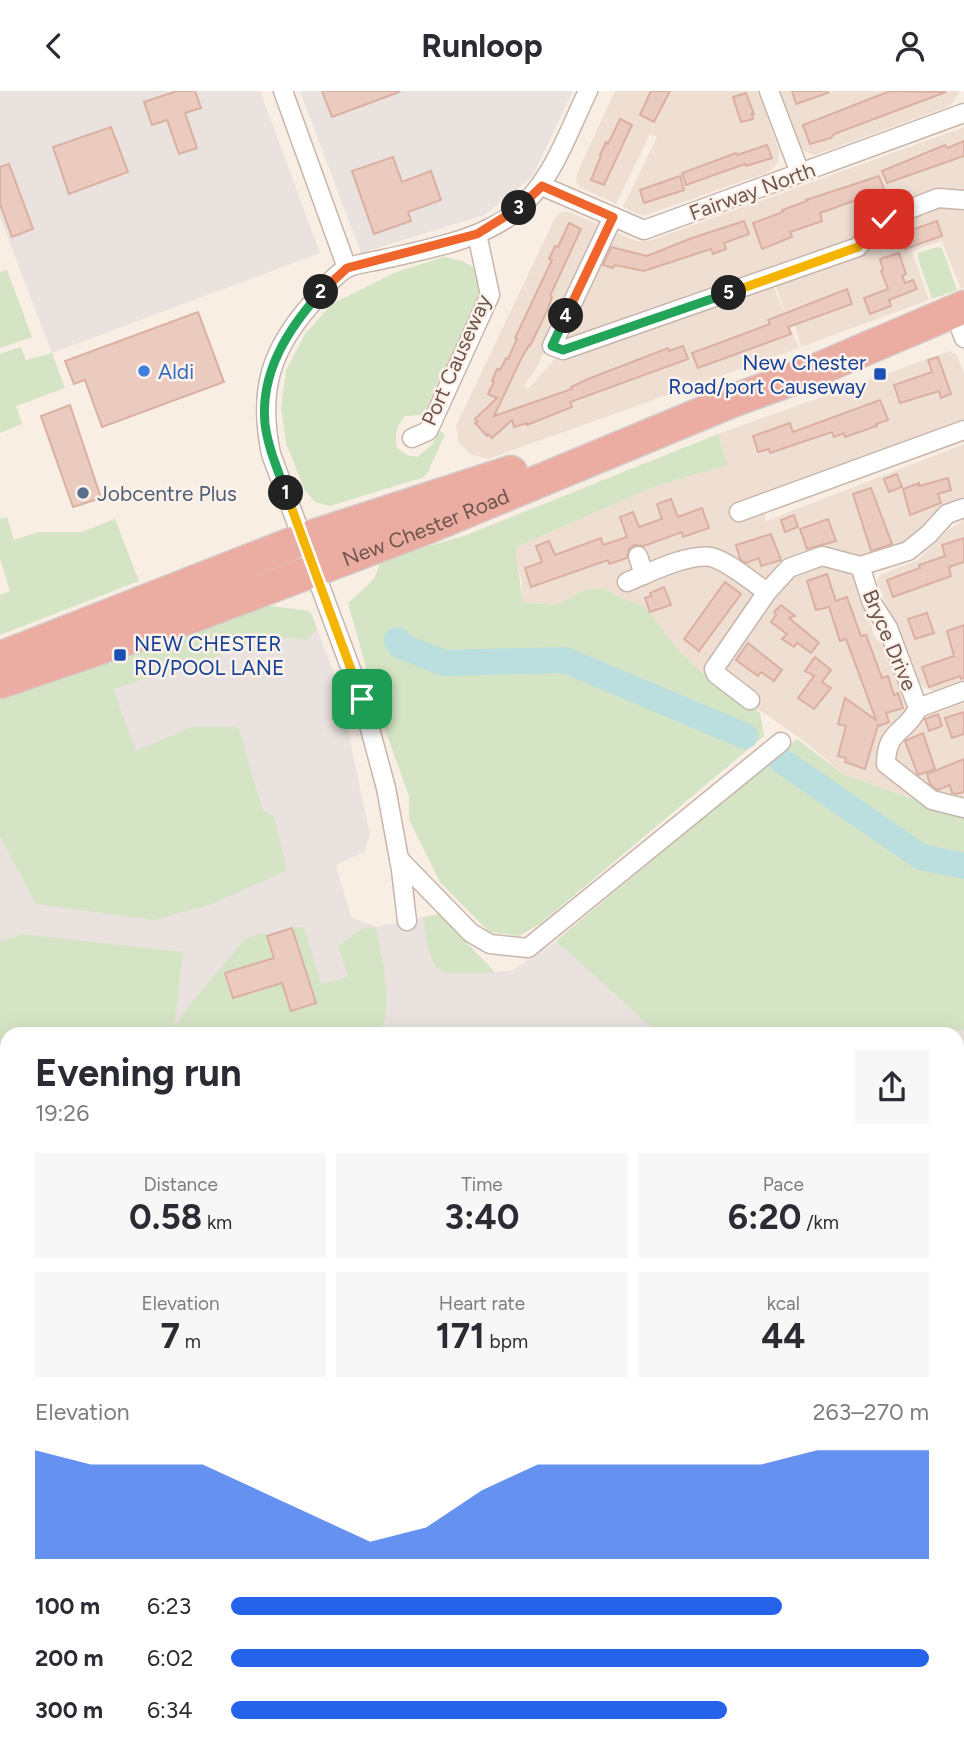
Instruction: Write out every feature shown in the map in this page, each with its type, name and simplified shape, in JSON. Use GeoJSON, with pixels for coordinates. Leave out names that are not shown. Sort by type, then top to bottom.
{"type":"FeatureCollection","features":[{"type":"Feature","properties":{"kind":"highway","name":"New Chester Road"},"geometry":{"type":"LineString","coordinates":[[0,682],[188,618],[426,528],[651,434],[809,373],[926,341],[961,322]]}},
{"type":"Feature","properties":{"kind":"highway","name":"New Chester Road"},"geometry":{"type":"LineString","coordinates":[[0,658],[304,540],[529,467],[651,434]]}},
{"type":"Feature","properties":{"kind":"street"},"geometry":{"type":"LineString","coordinates":[[283,91],[347,268]]}},
{"type":"Feature","properties":{"kind":"street"},"geometry":{"type":"LineString","coordinates":[[407,921],[386,788],[362,699],[271,454],[265,425],[265,402],[272,367],[286,335],[297,319],[347,268],[477,234],[513,213],[542,186],[588,91]]}},
{"type":"Feature","properties":{"kind":"street"},"geometry":{"type":"LineString","coordinates":[[769,91],[800,173]]}},
{"type":"Feature","properties":{"kind":"street","name":"Fairway North"},"geometry":{"type":"LineString","coordinates":[[542,186],[636,229],[653,228],[964,113]]}},
{"type":"Feature","properties":{"kind":"street"},"geometry":{"type":"LineString","coordinates":[[613,217],[552,346],[563,350],[858,247],[884,219],[938,198],[964,200]]}},
{"type":"Feature","properties":{"kind":"street","name":"Port Causeway"},"geometry":{"type":"LineString","coordinates":[[412,438],[428,431],[490,295],[477,234]]}},
{"type":"Feature","properties":{"kind":"street"},"geometry":{"type":"LineString","coordinates":[[739,512],[964,431]]}},
{"type":"Feature","properties":{"kind":"street"},"geometry":{"type":"LineString","coordinates":[[750,700],[716,674],[715,669],[767,592],[789,568],[822,556],[860,566],[908,551],[947,514],[964,508]]}},
{"type":"Feature","properties":{"kind":"street"},"geometry":{"type":"LineString","coordinates":[[638,556],[636,578],[675,563],[710,557],[767,592]]}},
{"type":"Feature","properties":{"kind":"street","name":"Bryce Drive"},"geometry":{"type":"LineString","coordinates":[[860,566],[872,603],[888,628],[918,708],[964,691]]}},
{"type":"Feature","properties":{"kind":"street"},"geometry":{"type":"LineString","coordinates":[[918,708],[908,724],[891,738],[886,752],[886,764],[932,800],[964,808]]}},
{"type":"Feature","properties":{"kind":"street"},"geometry":{"type":"LineString","coordinates":[[399,859],[471,933],[490,944],[528,948],[782,741]]}},
{"type":"Feature","properties":{"kind":"shaded area"},"geometry":{"type":"Polygon","coordinates":[[[0,91],[260,91],[320,253],[52,353],[0,217],[0,91]]]}},
{"type":"Feature","properties":{"kind":"shaded area"},"geometry":{"type":"Polygon","coordinates":[[[300,91],[573,91],[532,177],[484,215],[361,253],[300,91]]]}},
{"type":"Feature","properties":{"kind":"shaded area"},"geometry":{"type":"Polygon","coordinates":[[[615,91],[758,91],[779,150],[778,163],[769,172],[643,216],[623,207],[657,137],[650,134],[616,204],[579,187],[576,181],[577,173],[615,91]]]}},
{"type":"Feature","properties":{"kind":"shaded area"},"geometry":{"type":"Polygon","coordinates":[[[779,91],[959,93],[950,106],[815,155],[804,151],[800,146],[779,91]]]}},
{"type":"Feature","properties":{"kind":"shaded area"},"geometry":{"type":"Polygon","coordinates":[[[964,127],[964,194],[944,191],[850,244],[564,341],[612,230],[638,242],[652,240],[964,127]]]}},
{"type":"Feature","properties":{"kind":"shaded area"},"geometry":{"type":"Polygon","coordinates":[[[928,206],[964,208],[964,288],[961,289],[942,241],[912,251],[929,300],[801,347],[794,323],[785,312],[774,282],[778,285],[786,282],[785,278],[885,229],[886,231],[898,227],[896,220],[928,206]]]}},
{"type":"Feature","properties":{"kind":"shaded area"},"geometry":{"type":"Polygon","coordinates":[[[569,212],[604,227],[535,371],[524,385],[528,389],[555,359],[772,283],[799,348],[488,459],[472,455],[459,443],[456,426],[556,216],[569,212]]]}},
{"type":"Feature","properties":{"kind":"shaded area"},"geometry":{"type":"Polygon","coordinates":[[[950,351],[957,355],[964,373],[964,423],[742,503],[751,518],[764,513],[766,521],[964,444],[964,497],[943,507],[905,543],[862,557],[834,551],[806,554],[781,566],[764,582],[722,554],[699,551],[653,564],[644,551],[633,554],[634,571],[623,579],[627,588],[699,562],[716,567],[772,601],[793,578],[804,570],[818,566],[845,571],[857,579],[875,638],[885,644],[910,709],[885,738],[880,753],[884,769],[915,799],[843,774],[809,745],[704,674],[678,650],[645,606],[623,599],[603,588],[585,590],[556,605],[522,602],[522,581],[515,561],[516,547],[656,486],[728,465],[718,434],[950,351]]]}},
{"type":"Feature","properties":{"kind":"shaded area"},"geometry":{"type":"Polygon","coordinates":[[[964,520],[964,683],[936,692],[918,685],[877,581],[880,575],[918,560],[948,530],[964,520]]]}},
{"type":"Feature","properties":{"kind":"shaded area"},"geometry":{"type":"Polygon","coordinates":[[[310,611],[338,683],[370,835],[364,852],[336,865],[351,917],[376,927],[439,914],[495,972],[513,970],[556,941],[743,785],[964,945],[964,1027],[0,1027],[0,691],[310,611]]]}},
{"type":"Feature","properties":{"kind":"shaded area"},"geometry":{"type":"Polygon","coordinates":[[[964,703],[963,799],[930,792],[895,766],[895,743],[918,720],[964,703]]]}},
{"type":"Feature","properties":{"kind":"green space"},"geometry":{"type":"Polygon","coordinates":[[[942,248],[957,290],[932,299],[918,253],[942,248]]]}},
{"type":"Feature","properties":{"kind":"green space"},"geometry":{"type":"Polygon","coordinates":[[[444,257],[473,267],[480,293],[423,415],[405,416],[398,428],[397,448],[407,455],[417,457],[432,445],[440,431],[445,434],[428,472],[424,477],[330,506],[315,502],[304,489],[286,443],[281,407],[286,370],[305,334],[332,304],[396,272],[444,257]]]}},
{"type":"Feature","properties":{"kind":"green space"},"geometry":{"type":"Polygon","coordinates":[[[7,270],[32,337],[0,348],[0,272],[7,270]]]}},
{"type":"Feature","properties":{"kind":"green space"},"geometry":{"type":"Polygon","coordinates":[[[21,347],[26,360],[52,353],[65,388],[16,406],[22,424],[0,433],[0,354],[21,347]]]}},
{"type":"Feature","properties":{"kind":"green space"},"geometry":{"type":"Polygon","coordinates":[[[718,434],[728,465],[656,486],[516,547],[522,602],[556,605],[585,590],[603,588],[623,599],[645,606],[678,650],[704,674],[741,697],[760,713],[764,736],[540,924],[519,936],[489,932],[440,882],[409,820],[409,796],[378,710],[348,603],[374,579],[382,559],[464,536],[718,434]]]}},
{"type":"Feature","properties":{"kind":"green space"},"geometry":{"type":"Polygon","coordinates":[[[7,517],[14,540],[38,532],[82,532],[115,519],[139,581],[0,635],[0,595],[10,591],[0,559],[0,519],[7,517]]]}},
{"type":"Feature","properties":{"kind":"green space"},"geometry":{"type":"Polygon","coordinates":[[[254,604],[310,611],[317,629],[306,640],[261,635],[218,656],[113,689],[136,751],[192,727],[238,727],[263,811],[274,817],[287,870],[212,904],[154,920],[36,904],[0,836],[0,691],[254,604]]]}},
{"type":"Feature","properties":{"kind":"green space"},"geometry":{"type":"Polygon","coordinates":[[[797,739],[843,774],[964,817],[964,1027],[651,1027],[556,941],[797,739]]]}},
{"type":"Feature","properties":{"kind":"green space"},"geometry":{"type":"Polygon","coordinates":[[[439,914],[495,973],[446,973],[440,970],[431,957],[423,917],[439,914]]]}},
{"type":"Feature","properties":{"kind":"green space"},"geometry":{"type":"Polygon","coordinates":[[[304,927],[321,984],[348,977],[338,946],[362,929],[376,927],[386,995],[382,1027],[174,1027],[245,939],[265,933],[276,966],[263,961],[225,973],[281,979],[291,1011],[316,1003],[292,928],[304,927]]]}},
{"type":"Feature","properties":{"kind":"green space"},"geometry":{"type":"Polygon","coordinates":[[[22,934],[183,952],[174,1027],[0,1027],[0,942],[22,934]]]}},
{"type":"Feature","properties":{"kind":"building"},"geometry":{"type":"Polygon","coordinates":[[[177,91],[195,91],[201,108],[185,113],[197,148],[179,154],[167,120],[152,125],[144,102],[177,91]]]}},
{"type":"Feature","properties":{"kind":"building"},"geometry":{"type":"Polygon","coordinates":[[[322,91],[398,91],[399,92],[332,117],[322,91]]]}},
{"type":"Feature","properties":{"kind":"building"},"geometry":{"type":"Polygon","coordinates":[[[651,91],[670,91],[654,122],[640,115],[651,91]]]}},
{"type":"Feature","properties":{"kind":"building"},"geometry":{"type":"Polygon","coordinates":[[[792,91],[827,91],[828,93],[796,104],[792,91]]]}},
{"type":"Feature","properties":{"kind":"building"},"geometry":{"type":"Polygon","coordinates":[[[890,91],[946,92],[810,144],[803,125],[890,91]]]}},
{"type":"Feature","properties":{"kind":"building"},"geometry":{"type":"Polygon","coordinates":[[[746,93],[754,114],[753,119],[741,122],[733,97],[746,93]]]}},
{"type":"Feature","properties":{"kind":"building"},"geometry":{"type":"Polygon","coordinates":[[[620,119],[632,125],[604,185],[591,180],[606,142],[608,144],[620,119]]]}},
{"type":"Feature","properties":{"kind":"building"},"geometry":{"type":"Polygon","coordinates":[[[111,127],[128,172],[69,194],[53,147],[111,127]]]}},
{"type":"Feature","properties":{"kind":"building"},"geometry":{"type":"Polygon","coordinates":[[[964,141],[964,156],[887,183],[882,171],[945,145],[947,148],[964,141]]]}},
{"type":"Feature","properties":{"kind":"building"},"geometry":{"type":"Polygon","coordinates":[[[767,145],[772,158],[746,166],[745,164],[686,185],[682,173],[736,153],[737,155],[767,145]]]}},
{"type":"Feature","properties":{"kind":"building"},"geometry":{"type":"Polygon","coordinates":[[[393,157],[402,182],[431,171],[441,200],[408,212],[411,221],[374,234],[352,171],[393,157]]]}},
{"type":"Feature","properties":{"kind":"building"},"geometry":{"type":"Polygon","coordinates":[[[9,164],[33,229],[12,237],[0,204],[0,167],[9,164]]]}},
{"type":"Feature","properties":{"kind":"building"},"geometry":{"type":"Polygon","coordinates":[[[680,176],[684,190],[644,203],[640,190],[680,176]]]}},
{"type":"Feature","properties":{"kind":"building"},"geometry":{"type":"Polygon","coordinates":[[[879,176],[887,197],[861,206],[859,199],[820,213],[822,221],[790,232],[792,237],[762,249],[753,223],[806,200],[879,176]]]}},
{"type":"Feature","properties":{"kind":"building"},"geometry":{"type":"Polygon","coordinates":[[[744,221],[749,234],[724,243],[726,249],[713,254],[711,249],[644,271],[603,265],[611,247],[647,256],[744,221]]]}},
{"type":"Feature","properties":{"kind":"building"},"geometry":{"type":"Polygon","coordinates":[[[937,221],[942,236],[905,249],[900,234],[937,221]]]}},
{"type":"Feature","properties":{"kind":"building"},"geometry":{"type":"Polygon","coordinates":[[[569,223],[581,229],[550,296],[552,297],[547,311],[494,416],[572,389],[571,387],[588,379],[668,348],[669,351],[683,346],[688,359],[570,402],[572,407],[527,425],[514,427],[512,420],[492,438],[475,423],[478,422],[475,419],[497,398],[488,394],[494,382],[492,381],[497,369],[500,370],[506,358],[508,359],[517,339],[515,338],[552,260],[549,259],[569,223]]]}},
{"type":"Feature","properties":{"kind":"building"},"geometry":{"type":"Polygon","coordinates":[[[899,253],[906,274],[902,276],[905,283],[913,280],[917,289],[889,300],[891,306],[870,314],[864,298],[888,289],[881,271],[880,259],[899,253]]]}},
{"type":"Feature","properties":{"kind":"building"},"geometry":{"type":"Polygon","coordinates":[[[847,289],[852,304],[788,327],[791,334],[698,368],[692,353],[770,324],[768,320],[847,289]]]}},
{"type":"Feature","properties":{"kind":"building","name":"Aldi"},"geometry":{"type":"Polygon","coordinates":[[[198,312],[224,382],[102,427],[85,380],[74,384],[65,361],[198,312]]]}},
{"type":"Feature","properties":{"kind":"building"},"geometry":{"type":"Polygon","coordinates":[[[938,357],[951,394],[941,398],[939,391],[900,403],[894,385],[932,372],[928,360],[938,357]]]}},
{"type":"Feature","properties":{"kind":"building"},"geometry":{"type":"Polygon","coordinates":[[[880,400],[888,420],[876,424],[877,426],[845,437],[844,433],[834,437],[832,432],[770,453],[769,449],[758,452],[753,436],[790,423],[793,432],[880,400]]]}},
{"type":"Feature","properties":{"kind":"building"},"geometry":{"type":"Polygon","coordinates":[[[70,405],[101,498],[73,507],[41,416],[70,405]]]}},
{"type":"Feature","properties":{"kind":"building"},"geometry":{"type":"Polygon","coordinates":[[[897,474],[902,487],[889,492],[884,479],[897,474]]]}},
{"type":"Feature","properties":{"kind":"building"},"geometry":{"type":"Polygon","coordinates":[[[948,478],[951,490],[938,494],[941,503],[910,515],[903,489],[948,478]]]}},
{"type":"Feature","properties":{"kind":"building"},"geometry":{"type":"Polygon","coordinates":[[[871,488],[892,544],[871,551],[853,494],[871,488]]]}},
{"type":"Feature","properties":{"kind":"building"},"geometry":{"type":"Polygon","coordinates":[[[671,499],[678,517],[702,508],[709,528],[683,537],[682,532],[644,546],[634,545],[629,549],[627,558],[609,564],[608,560],[531,587],[525,568],[542,562],[536,546],[549,541],[555,555],[601,538],[603,545],[627,537],[620,517],[633,512],[639,527],[662,519],[657,504],[671,499]]]}},
{"type":"Feature","properties":{"kind":"building"},"geometry":{"type":"Polygon","coordinates":[[[794,515],[798,527],[785,532],[781,520],[794,515]]]}},
{"type":"Feature","properties":{"kind":"building"},"geometry":{"type":"Polygon","coordinates":[[[828,519],[836,541],[807,549],[800,529],[828,519]]]}},
{"type":"Feature","properties":{"kind":"building"},"geometry":{"type":"Polygon","coordinates":[[[771,534],[781,560],[761,566],[759,558],[746,563],[740,559],[736,545],[771,534]]]}},
{"type":"Feature","properties":{"kind":"building"},"geometry":{"type":"Polygon","coordinates":[[[964,538],[964,562],[949,567],[951,576],[893,597],[887,580],[945,556],[942,545],[964,538]]]}},
{"type":"Feature","properties":{"kind":"building"},"geometry":{"type":"Polygon","coordinates":[[[827,574],[836,601],[847,597],[861,636],[866,635],[882,678],[888,676],[894,695],[898,693],[903,708],[886,713],[889,722],[878,725],[865,769],[845,762],[846,758],[838,756],[846,726],[838,724],[845,698],[876,720],[846,639],[840,641],[829,607],[816,610],[807,581],[827,574]]]}},
{"type":"Feature","properties":{"kind":"building"},"geometry":{"type":"Polygon","coordinates":[[[725,582],[741,594],[699,651],[684,639],[725,582]]]}},
{"type":"Feature","properties":{"kind":"building"},"geometry":{"type":"Polygon","coordinates":[[[664,587],[671,605],[650,612],[645,598],[664,587]]]}},
{"type":"Feature","properties":{"kind":"building"},"geometry":{"type":"Polygon","coordinates":[[[781,605],[795,616],[789,618],[819,643],[811,653],[797,643],[794,647],[782,639],[787,634],[771,622],[776,615],[774,612],[781,605]]]}},
{"type":"Feature","properties":{"kind":"building"},"geometry":{"type":"Polygon","coordinates":[[[927,613],[934,633],[915,639],[908,619],[927,613]]]}},
{"type":"Feature","properties":{"kind":"building"},"geometry":{"type":"Polygon","coordinates":[[[964,625],[964,678],[961,679],[960,676],[929,687],[922,667],[954,656],[947,631],[964,625]]]}},
{"type":"Feature","properties":{"kind":"building"},"geometry":{"type":"Polygon","coordinates":[[[748,643],[782,670],[774,681],[761,672],[758,676],[736,660],[748,643]]]}},
{"type":"Feature","properties":{"kind":"building"},"geometry":{"type":"Polygon","coordinates":[[[815,657],[831,670],[822,682],[831,688],[814,709],[798,698],[814,676],[805,671],[815,657]]]}},
{"type":"Feature","properties":{"kind":"building"},"geometry":{"type":"Polygon","coordinates":[[[964,712],[964,734],[952,738],[945,718],[964,712]]]}},
{"type":"Feature","properties":{"kind":"building"},"geometry":{"type":"Polygon","coordinates":[[[938,714],[942,726],[929,731],[925,719],[938,714]]]}},
{"type":"Feature","properties":{"kind":"building"},"geometry":{"type":"Polygon","coordinates":[[[923,733],[935,769],[918,775],[905,741],[923,733]]]}},
{"type":"Feature","properties":{"kind":"building"},"geometry":{"type":"Polygon","coordinates":[[[964,759],[964,792],[952,793],[950,785],[937,790],[930,784],[927,774],[964,759]]]}},
{"type":"Feature","properties":{"kind":"building"},"geometry":{"type":"Polygon","coordinates":[[[292,928],[316,1003],[291,1011],[282,983],[233,998],[225,973],[274,958],[267,936],[292,928]]]}},
{"type":"Feature","properties":{"kind":"waterway"},"geometry":{"type":"LineString","coordinates":[[397,640],[401,646],[444,663],[565,660],[745,736]]}},
{"type":"Feature","properties":{"kind":"waterway"},"geometry":{"type":"LineString","coordinates":[[782,761],[921,857],[964,866]]}},
{"type":"Feature","properties":{"kind":"place","name":"Aldi"},"geometry":{"type":"Point","coordinates":[144,371]}},
{"type":"Feature","properties":{"kind":"place","name":"New Chester Road/port Causeway"},"geometry":{"type":"Point","coordinates":[880,374]}},
{"type":"Feature","properties":{"kind":"place","name":"Jobcentre Plus"},"geometry":{"type":"Point","coordinates":[83,493]}},
{"type":"Feature","properties":{"kind":"place","name":"NEW CHESTER RD/POOL LANE"},"geometry":{"type":"Point","coordinates":[120,655]}},
{"type":"Feature","properties":{"kind":"route"},"geometry":{"type":"LineString","coordinates":[[362,699],[271,454],[265,425],[265,402],[277,353],[297,319],[327,286],[347,268],[477,234],[513,213],[542,186],[613,217],[552,346],[563,350],[858,247],[884,219]]}}]}
